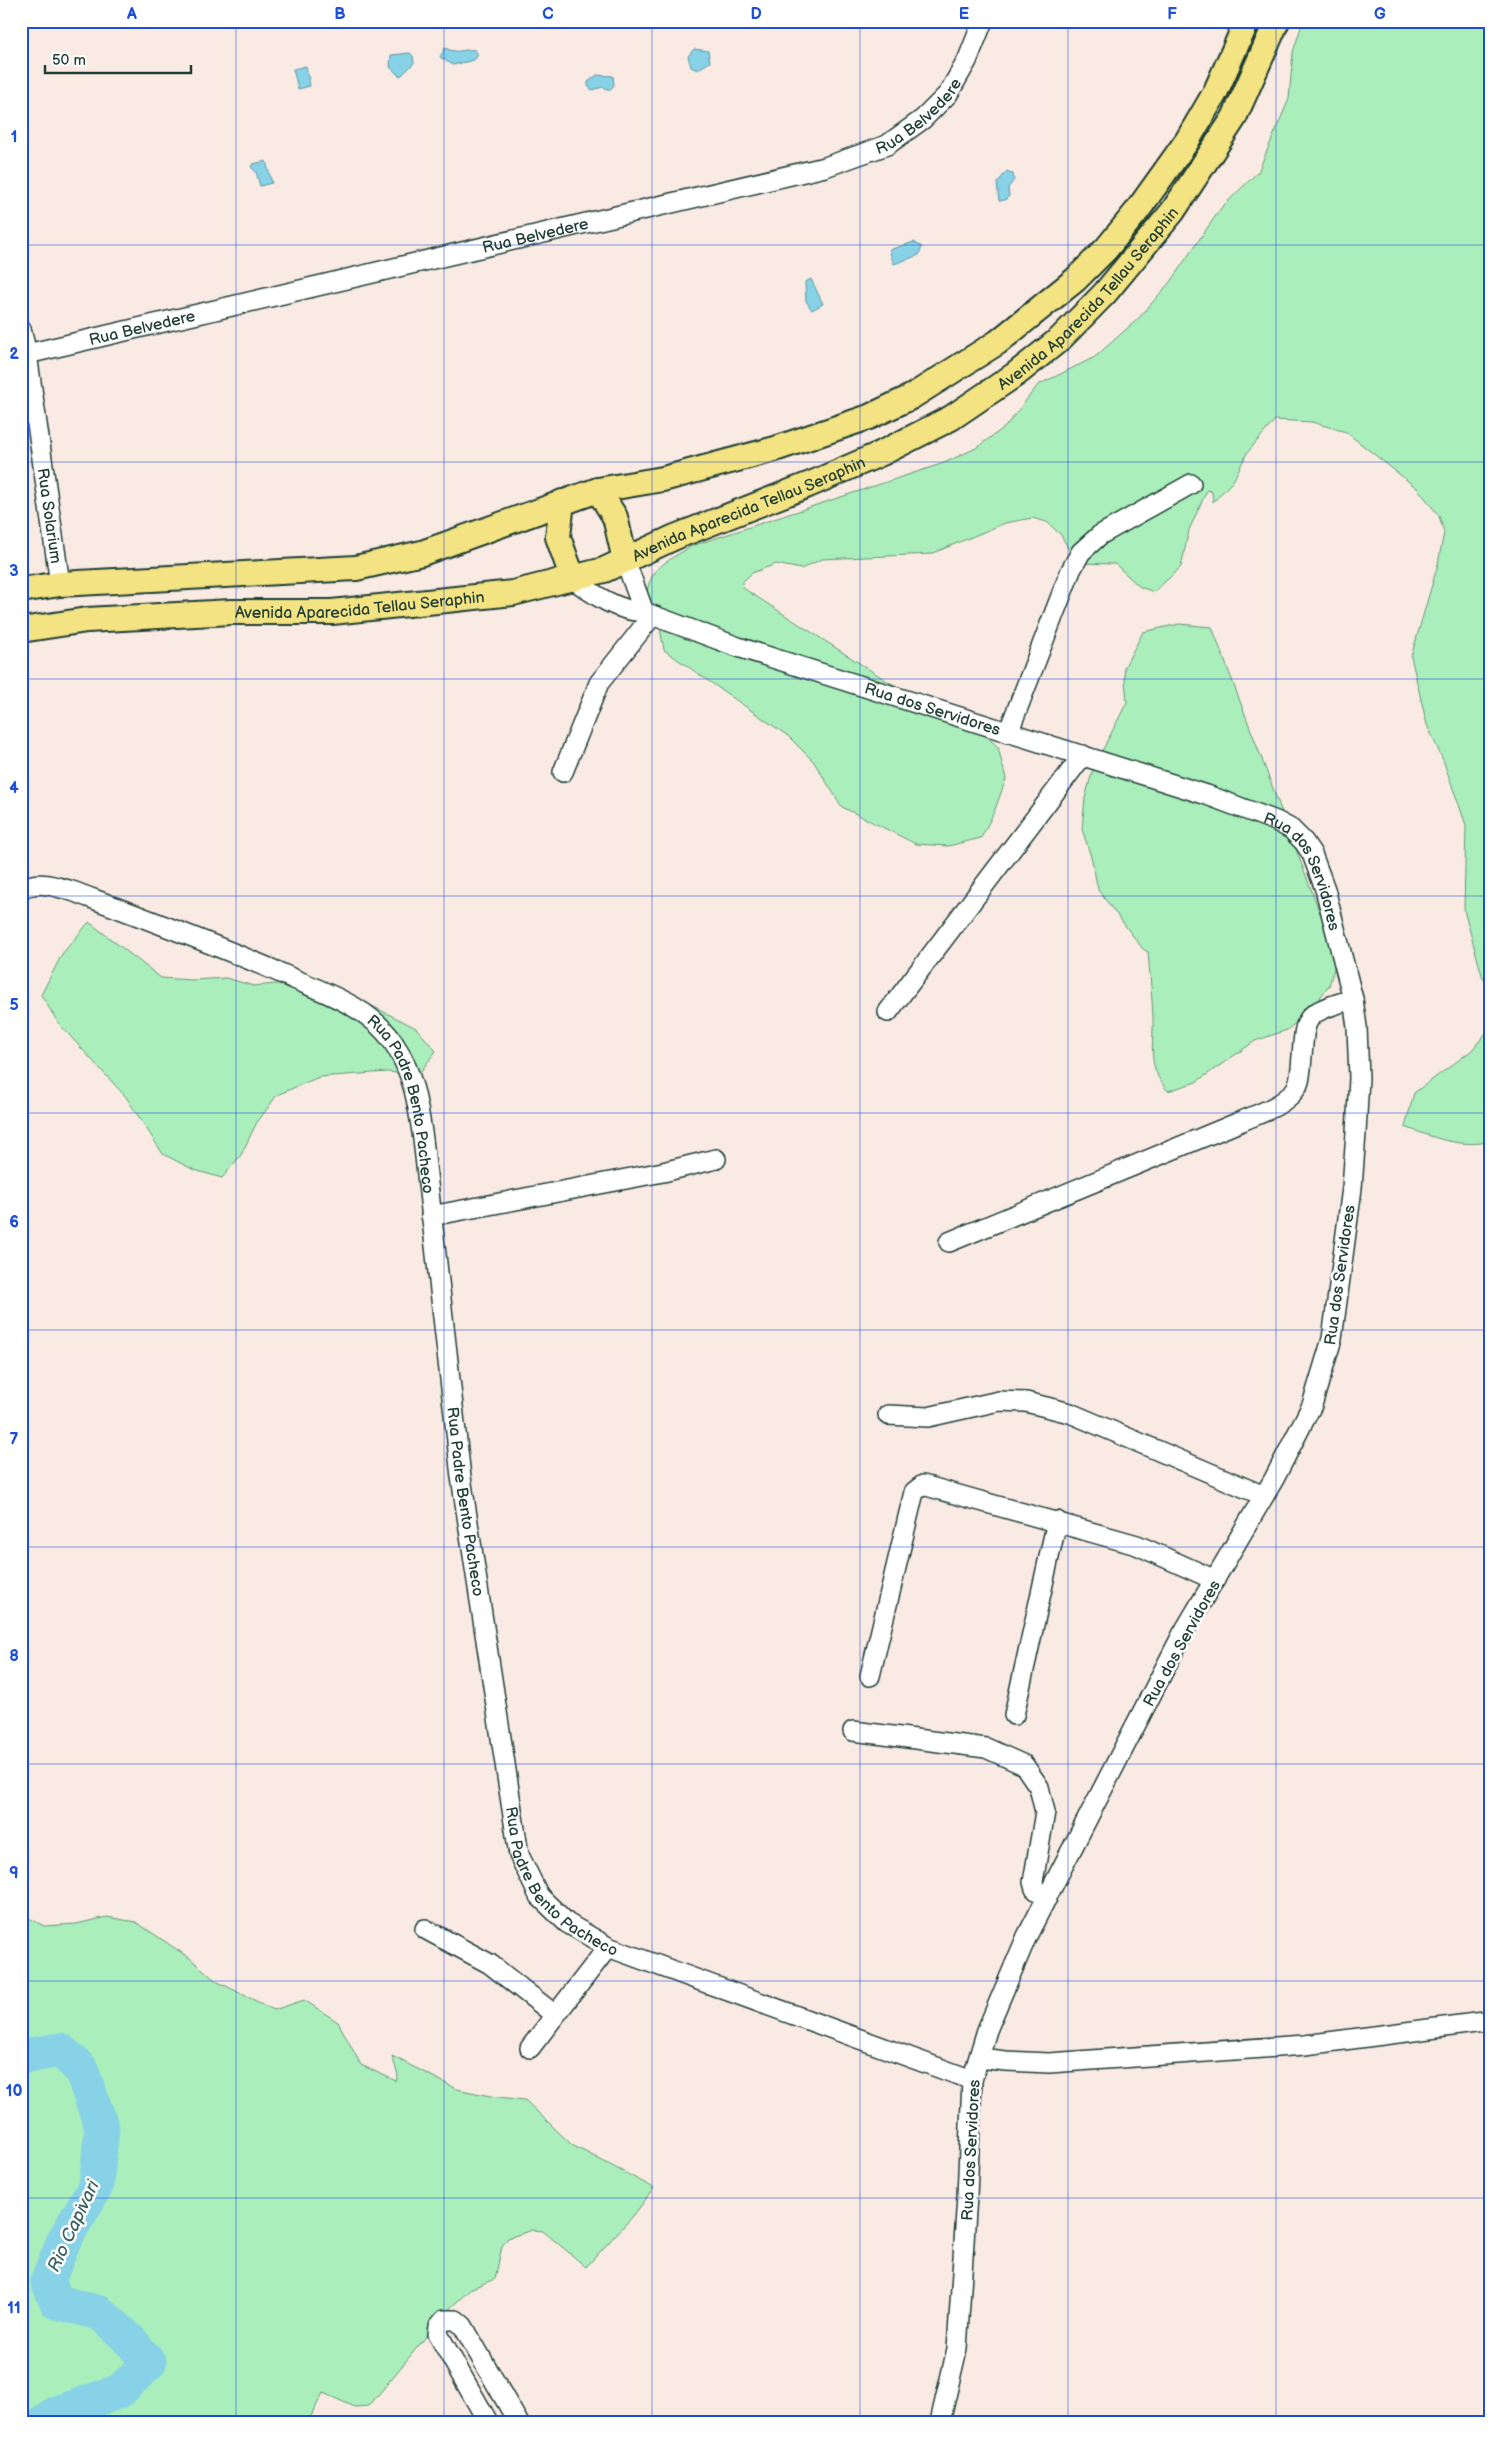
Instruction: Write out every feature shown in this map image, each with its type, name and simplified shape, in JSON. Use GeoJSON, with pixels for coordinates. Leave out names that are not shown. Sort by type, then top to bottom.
{"type":"FeatureCollection","features":[{"type":"Feature","properties":{"kind":"main road","name":"Avenida Aparecida Tellau Seraphin"},"geometry":{"type":"LineString","coordinates":[[21,590],[60,584],[356,568],[422,553],[598,490],[663,479],[775,449],[829,432],[911,397],[998,342],[1075,280],[1106,249],[1137,211],[1186,141],[1215,93],[1247,21]]}},
{"type":"Feature","properties":{"kind":"main road","name":"Avenida Aparecida Tellau Seraphin"},"geometry":{"type":"LineString","coordinates":[[21,630],[87,620],[232,612],[332,612],[513,593],[573,580],[604,570],[675,536],[813,483],[873,457],[951,418],[1016,374],[1060,338],[1105,293],[1173,212],[1234,118],[1277,21]]}},
{"type":"Feature","properties":{"kind":"main road"},"geometry":{"type":"LineString","coordinates":[[598,490],[615,517],[625,560]]}},
{"type":"Feature","properties":{"kind":"main road"},"geometry":{"type":"LineString","coordinates":[[562,502],[558,537],[573,580]]}},
{"type":"Feature","properties":{"kind":"street","name":"Rua Belvedere"},"geometry":{"type":"LineString","coordinates":[[27,354],[834,164],[887,145],[923,119],[948,94],[966,60],[982,21]]}},
{"type":"Feature","properties":{"kind":"street","name":"Rua Solarium"},"geometry":{"type":"LineString","coordinates":[[21,329],[27,354],[60,584]]}},
{"type":"Feature","properties":{"kind":"street"},"geometry":{"type":"LineString","coordinates":[[1008,733],[1071,570],[1081,552],[1100,535],[1191,484]]}},
{"type":"Feature","properties":{"kind":"street"},"geometry":{"type":"LineString","coordinates":[[563,772],[599,683],[648,614],[625,560]]}},
{"type":"Feature","properties":{"kind":"street","name":"Rua dos Servidores"},"geometry":{"type":"LineString","coordinates":[[573,580],[627,612],[648,614],[738,647],[1207,794],[1291,829],[1304,842],[1312,854],[1326,889],[1353,999],[1357,1027],[1359,1078],[1356,1133],[1332,1339],[1312,1405],[1264,1496],[1183,1633],[1047,1898],[1001,1995],[972,2080],[966,2215],[957,2349],[940,2422]]}},
{"type":"Feature","properties":{"kind":"street"},"geometry":{"type":"LineString","coordinates":[[888,1012],[1083,755]]}},
{"type":"Feature","properties":{"kind":"street","name":"Rua Padre Bento Pacheco"},"geometry":{"type":"LineString","coordinates":[[21,889],[32,884],[48,884],[209,941],[349,1004],[370,1018],[392,1041],[405,1064],[416,1097],[461,1477],[519,1855],[539,1896],[567,1923],[608,1947],[972,2080]]}},
{"type":"Feature","properties":{"kind":"street"},"geometry":{"type":"LineString","coordinates":[[949,1242],[1242,1121],[1284,1100],[1296,1089],[1300,1078],[1303,1027],[1312,1014],[1325,1007],[1353,999]]}},
{"type":"Feature","properties":{"kind":"street"},"geometry":{"type":"LineString","coordinates":[[431,1216],[663,1172],[716,1159]]}},
{"type":"Feature","properties":{"kind":"street"},"geometry":{"type":"LineString","coordinates":[[888,1415],[928,1417],[999,1401],[1026,1402],[1070,1413],[1264,1496]]}},
{"type":"Feature","properties":{"kind":"street"},"geometry":{"type":"LineString","coordinates":[[870,1676],[914,1492],[923,1485],[1057,1521],[1137,1545],[1215,1580]]}},
{"type":"Feature","properties":{"kind":"street"},"geometry":{"type":"LineString","coordinates":[[1014,1715],[1057,1521]]}},
{"type":"Feature","properties":{"kind":"street"},"geometry":{"type":"LineString","coordinates":[[853,1731],[986,1748],[1024,1765],[1039,1787],[1046,1812],[1033,1882],[1035,1889],[1047,1898]]}},
{"type":"Feature","properties":{"kind":"street"},"geometry":{"type":"LineString","coordinates":[[426,1929],[490,1964],[555,2015]]}},
{"type":"Feature","properties":{"kind":"street"},"geometry":{"type":"LineString","coordinates":[[530,2048],[608,1947]]}},
{"type":"Feature","properties":{"kind":"street"},"geometry":{"type":"LineString","coordinates":[[979,2058],[1049,2063],[1305,2044],[1491,2021]]}},
{"type":"Feature","properties":{"kind":"street"},"geometry":{"type":"LineString","coordinates":[[488,2422],[438,2334],[439,2326],[444,2320],[456,2320],[463,2326],[518,2422]]}},
{"type":"Feature","properties":{"kind":"green space"},"geometry":{"type":"Polygon","coordinates":[[[1303,21],[1491,21],[1491,994],[1482,975],[1464,910],[1466,825],[1443,760],[1427,725],[1411,657],[1438,564],[1444,532],[1439,516],[1418,489],[1346,432],[1312,422],[1275,420],[1247,453],[1233,481],[1213,502],[1212,492],[1207,490],[1189,530],[1181,567],[1154,592],[1140,587],[1115,564],[1076,563],[1061,535],[1047,522],[1032,518],[1005,523],[931,554],[822,559],[801,569],[776,564],[752,573],[742,582],[743,588],[887,681],[975,726],[998,747],[1006,779],[994,812],[981,838],[948,846],[916,844],[842,807],[814,762],[788,736],[664,650],[659,623],[644,617],[650,580],[660,566],[668,560],[692,546],[944,463],[976,448],[1005,427],[1038,385],[1095,357],[1139,318],[1170,282],[1221,208],[1258,172],[1289,99],[1293,52],[1303,21]]]}},
{"type":"Feature","properties":{"kind":"green space"},"geometry":{"type":"Polygon","coordinates":[[[1179,624],[1212,627],[1337,958],[1329,986],[1310,1010],[1287,1030],[1255,1041],[1196,1082],[1168,1091],[1161,1082],[1154,1065],[1152,1047],[1153,1010],[1148,952],[1143,949],[1098,890],[1092,860],[1082,829],[1085,798],[1093,769],[1127,702],[1124,668],[1143,632],[1179,624]]]}},
{"type":"Feature","properties":{"kind":"green space"},"geometry":{"type":"Polygon","coordinates":[[[89,922],[161,978],[192,980],[226,978],[254,986],[288,983],[348,994],[416,1028],[436,1051],[418,1075],[387,1072],[319,1077],[277,1095],[256,1124],[241,1155],[222,1178],[194,1170],[163,1154],[126,1097],[59,1024],[41,995],[62,954],[89,922]]]}},
{"type":"Feature","properties":{"kind":"green space"},"geometry":{"type":"Polygon","coordinates":[[[1491,1027],[1491,1141],[1469,1144],[1458,1143],[1436,1138],[1405,1127],[1414,1093],[1471,1051],[1491,1027]]]}},
{"type":"Feature","properties":{"kind":"green space"},"geometry":{"type":"Polygon","coordinates":[[[21,1914],[44,1926],[76,1924],[107,1917],[136,1922],[191,1959],[216,1981],[274,2010],[304,2000],[338,2022],[361,2065],[396,2081],[398,2075],[392,2056],[457,2089],[490,2096],[525,2100],[572,2145],[654,2188],[634,2215],[586,2267],[543,2231],[532,2230],[508,2238],[502,2246],[495,2279],[472,2288],[448,2310],[369,2406],[355,2407],[323,2393],[308,2422],[21,2422],[21,1914]]]}},
{"type":"Feature","properties":{"kind":"water"},"geometry":{"type":"Polygon","coordinates":[[[445,48],[454,51],[475,50],[478,55],[474,60],[453,65],[440,57],[445,48]]]}},
{"type":"Feature","properties":{"kind":"water"},"geometry":{"type":"Polygon","coordinates":[[[694,49],[708,51],[710,62],[697,70],[691,67],[688,56],[694,49]]]}},
{"type":"Feature","properties":{"kind":"water"},"geometry":{"type":"Polygon","coordinates":[[[410,53],[413,56],[414,63],[399,76],[390,67],[391,55],[410,53]]]}},
{"type":"Feature","properties":{"kind":"water"},"geometry":{"type":"Polygon","coordinates":[[[306,66],[310,86],[298,89],[293,69],[306,66]]]}},
{"type":"Feature","properties":{"kind":"water"},"geometry":{"type":"Polygon","coordinates":[[[597,75],[613,76],[614,85],[610,90],[603,87],[592,90],[588,86],[588,82],[597,75]]]}},
{"type":"Feature","properties":{"kind":"water"},"geometry":{"type":"Polygon","coordinates":[[[266,161],[272,183],[260,186],[256,172],[251,167],[253,164],[266,161]]]}},
{"type":"Feature","properties":{"kind":"water"},"geometry":{"type":"Polygon","coordinates":[[[1007,171],[1013,174],[1014,180],[1008,188],[1009,196],[1005,200],[999,201],[997,183],[1007,171]]]}},
{"type":"Feature","properties":{"kind":"water"},"geometry":{"type":"Polygon","coordinates":[[[914,242],[922,247],[919,255],[894,264],[889,250],[914,242]]]}},
{"type":"Feature","properties":{"kind":"water"},"geometry":{"type":"Polygon","coordinates":[[[811,279],[823,304],[812,310],[806,301],[805,282],[811,279]]]}},
{"type":"Feature","properties":{"kind":"waterway","name":"Rio Capivari"},"geometry":{"type":"LineString","coordinates":[[21,2057],[60,2050],[81,2069],[102,2128],[96,2186],[64,2240],[48,2281],[57,2302],[100,2313],[129,2339],[149,2363],[120,2391],[55,2414],[43,2422]]}}]}
